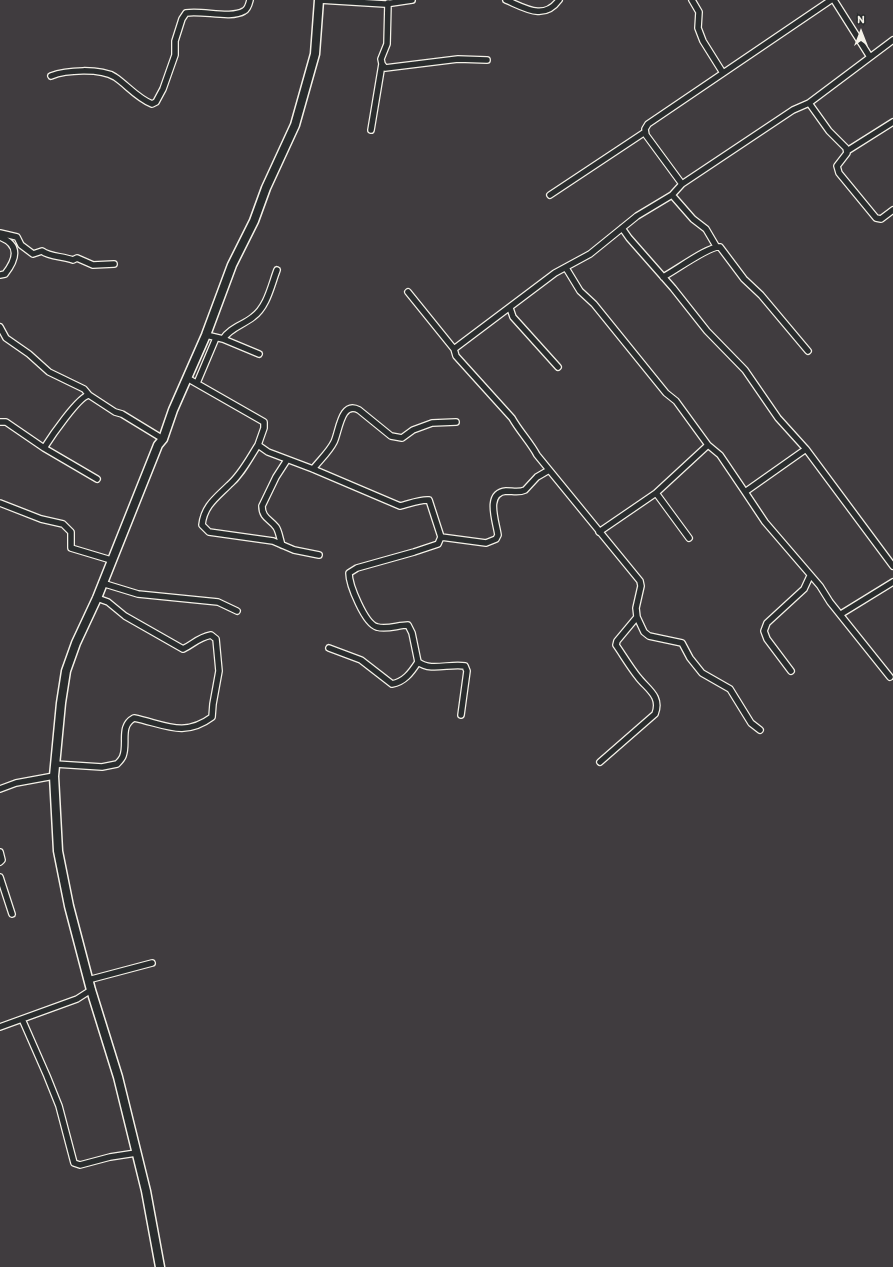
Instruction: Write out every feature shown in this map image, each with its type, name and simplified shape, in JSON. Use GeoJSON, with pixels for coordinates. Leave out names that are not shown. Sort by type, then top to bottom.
{"type":"FeatureCollection","features":[{"type":"Feature","properties":{"kind":"street"},"geometry":{"type":"LineString","coordinates":[[51,76],[59,73],[90,71],[110,75],[116,77],[131,91],[152,104],[156,102],[163,89],[175,55],[175,41],[182,19],[186,13],[235,13],[244,11],[248,7],[250,0]]}},
{"type":"Feature","properties":{"kind":"street"},"geometry":{"type":"LineString","coordinates":[[160,1267],[146,1191],[118,1077],[88,980],[69,906],[58,851],[54,776],[61,703],[66,671],[76,643],[97,598],[158,444],[163,438],[173,410],[206,335],[232,266],[254,222],[266,188],[295,125],[315,54],[319,0],[367,2],[377,4],[412,0]]}},
{"type":"Feature","properties":{"kind":"street"},"geometry":{"type":"LineString","coordinates":[[506,0],[530,10],[543,12],[555,5],[559,0]]}},
{"type":"Feature","properties":{"kind":"street"},"geometry":{"type":"LineString","coordinates":[[692,0],[699,12],[698,28],[703,42],[723,73]]}},
{"type":"Feature","properties":{"kind":"street"},"geometry":{"type":"LineString","coordinates":[[550,195],[645,132],[648,124],[723,73],[760,50],[831,0]]}},
{"type":"Feature","properties":{"kind":"street"},"geometry":{"type":"LineString","coordinates":[[834,0],[870,57]]}},
{"type":"Feature","properties":{"kind":"street"},"geometry":{"type":"LineString","coordinates":[[371,130],[378,75],[382,64],[381,59],[388,34],[388,3]]}},
{"type":"Feature","properties":{"kind":"street"},"geometry":{"type":"LineString","coordinates":[[377,4],[387,15]]}},
{"type":"Feature","properties":{"kind":"street"},"geometry":{"type":"LineString","coordinates":[[454,350],[555,273],[590,254],[637,216],[672,195],[682,184],[793,110],[809,103],[893,40]]}},
{"type":"Feature","properties":{"kind":"street"},"geometry":{"type":"LineString","coordinates":[[382,64],[388,68],[458,59],[487,60]]}},
{"type":"Feature","properties":{"kind":"street"},"geometry":{"type":"LineString","coordinates":[[809,103],[829,131],[847,150]]}},
{"type":"Feature","properties":{"kind":"street"},"geometry":{"type":"LineString","coordinates":[[893,122],[847,150],[837,166],[839,173],[876,218],[881,218],[893,210]]}},
{"type":"Feature","properties":{"kind":"street"},"geometry":{"type":"LineString","coordinates":[[645,132],[651,145],[682,184]]}},
{"type":"Feature","properties":{"kind":"street"},"geometry":{"type":"LineString","coordinates":[[672,195],[693,219],[706,229],[716,246],[720,247],[744,279],[761,295],[808,351]]}},
{"type":"Feature","properties":{"kind":"street"},"geometry":{"type":"LineString","coordinates":[[622,228],[707,331],[745,370],[778,418],[806,449],[893,566]]}},
{"type":"Feature","properties":{"kind":"street"},"geometry":{"type":"LineString","coordinates":[[0,233],[17,237],[21,245],[33,254],[42,251],[47,256],[65,256],[73,260],[78,258],[92,265],[114,264]]}},
{"type":"Feature","properties":{"kind":"street"},"geometry":{"type":"LineString","coordinates":[[0,237],[8,240],[14,247],[14,261],[5,274],[0,275]]}},
{"type":"Feature","properties":{"kind":"street"},"geometry":{"type":"LineString","coordinates":[[663,277],[716,246]]}},
{"type":"Feature","properties":{"kind":"street"},"geometry":{"type":"LineString","coordinates":[[566,268],[580,291],[594,304],[666,392],[676,400],[708,445],[720,455],[765,522],[820,586],[830,602],[890,677]]}},
{"type":"Feature","properties":{"kind":"street"},"geometry":{"type":"LineString","coordinates":[[223,339],[228,333],[254,317],[262,307],[277,270]]}},
{"type":"Feature","properties":{"kind":"street"},"geometry":{"type":"LineString","coordinates":[[408,292],[454,350],[456,356],[494,400],[512,418],[549,470],[640,581],[641,586],[636,600],[637,617],[644,632],[649,636],[682,643],[690,658],[702,673],[730,689],[751,723],[760,730]]}},
{"type":"Feature","properties":{"kind":"street"},"geometry":{"type":"LineString","coordinates":[[510,308],[513,317],[558,368]]}},
{"type":"Feature","properties":{"kind":"street"},"geometry":{"type":"LineString","coordinates":[[0,327],[6,338],[29,354],[49,372],[84,389],[89,395],[115,412],[122,414],[163,438]]}},
{"type":"Feature","properties":{"kind":"street"},"geometry":{"type":"LineString","coordinates":[[206,335],[223,339],[259,354]]}},
{"type":"Feature","properties":{"kind":"street"},"geometry":{"type":"LineString","coordinates":[[198,383],[216,338]]}},
{"type":"Feature","properties":{"kind":"street"},"geometry":{"type":"LineString","coordinates":[[187,378],[198,383],[235,407],[264,422],[264,428],[258,445],[229,485],[219,492],[207,508],[202,525],[209,532],[273,541],[294,550],[319,555]]}},
{"type":"Feature","properties":{"kind":"street"},"geometry":{"type":"LineString","coordinates":[[44,448],[79,402],[86,395],[89,395]]}},
{"type":"Feature","properties":{"kind":"street"},"geometry":{"type":"LineString","coordinates":[[313,469],[332,445],[341,417],[350,409],[356,408],[391,436],[397,439],[402,438],[413,430],[432,423],[456,422]]}},
{"type":"Feature","properties":{"kind":"street"},"geometry":{"type":"LineString","coordinates":[[0,422],[6,422],[44,448],[97,479]]}},
{"type":"Feature","properties":{"kind":"street"},"geometry":{"type":"LineString","coordinates":[[258,445],[268,452],[313,469],[400,506],[412,504],[423,499],[429,500],[441,537],[438,544],[430,548],[357,568],[349,573],[351,585],[368,622],[376,627],[386,628],[408,625],[412,633],[418,662],[422,666],[465,666],[467,671],[461,715]]}},
{"type":"Feature","properties":{"kind":"street"},"geometry":{"type":"LineString","coordinates":[[599,532],[656,493],[708,445]]}},
{"type":"Feature","properties":{"kind":"street"},"geometry":{"type":"LineString","coordinates":[[745,492],[806,449]]}},
{"type":"Feature","properties":{"kind":"street"},"geometry":{"type":"LineString","coordinates":[[282,545],[277,528],[264,516],[262,506],[287,460]]}},
{"type":"Feature","properties":{"kind":"street"},"geometry":{"type":"LineString","coordinates":[[441,537],[486,542],[496,539],[498,535],[493,506],[499,492],[525,490],[537,477],[549,470]]}},
{"type":"Feature","properties":{"kind":"street"},"geometry":{"type":"LineString","coordinates":[[656,493],[689,538]]}},
{"type":"Feature","properties":{"kind":"street"},"geometry":{"type":"LineString","coordinates":[[0,503],[41,519],[63,524],[71,532],[71,548],[111,560]]}},
{"type":"Feature","properties":{"kind":"street"},"geometry":{"type":"LineString","coordinates":[[791,671],[767,639],[764,631],[767,623],[804,589],[810,576]]}},
{"type":"Feature","properties":{"kind":"street"},"geometry":{"type":"LineString","coordinates":[[841,614],[893,582]]}},
{"type":"Feature","properties":{"kind":"street"},"geometry":{"type":"LineString","coordinates":[[102,583],[138,594],[218,602],[237,611]]}},
{"type":"Feature","properties":{"kind":"street"},"geometry":{"type":"LineString","coordinates":[[55,764],[102,767],[117,764],[123,756],[124,732],[129,721],[134,718],[181,729],[206,722],[212,717],[219,671],[216,639],[211,635],[199,638],[189,646],[182,649],[125,616],[108,602],[97,598]]}},
{"type":"Feature","properties":{"kind":"street"},"geometry":{"type":"LineString","coordinates":[[600,762],[655,714],[657,710],[656,698],[653,691],[638,678],[616,645],[617,641],[637,617]]}},
{"type":"Feature","properties":{"kind":"street"},"geometry":{"type":"LineString","coordinates":[[329,648],[361,660],[392,684],[400,683],[418,662]]}},
{"type":"Feature","properties":{"kind":"street"},"geometry":{"type":"LineString","coordinates":[[0,789],[16,783],[54,776]]}},
{"type":"Feature","properties":{"kind":"street"},"geometry":{"type":"LineString","coordinates":[[0,852],[2,860],[0,862]]}},
{"type":"Feature","properties":{"kind":"street"},"geometry":{"type":"LineString","coordinates":[[0,877],[12,914]]}},
{"type":"Feature","properties":{"kind":"street"},"geometry":{"type":"LineString","coordinates":[[88,980],[152,962]]}},
{"type":"Feature","properties":{"kind":"street"},"geometry":{"type":"LineString","coordinates":[[0,1027],[78,999],[91,990]]}},
{"type":"Feature","properties":{"kind":"street"},"geometry":{"type":"LineString","coordinates":[[22,1020],[48,1076],[74,1163],[80,1166],[110,1157],[136,1153]]}}]}
